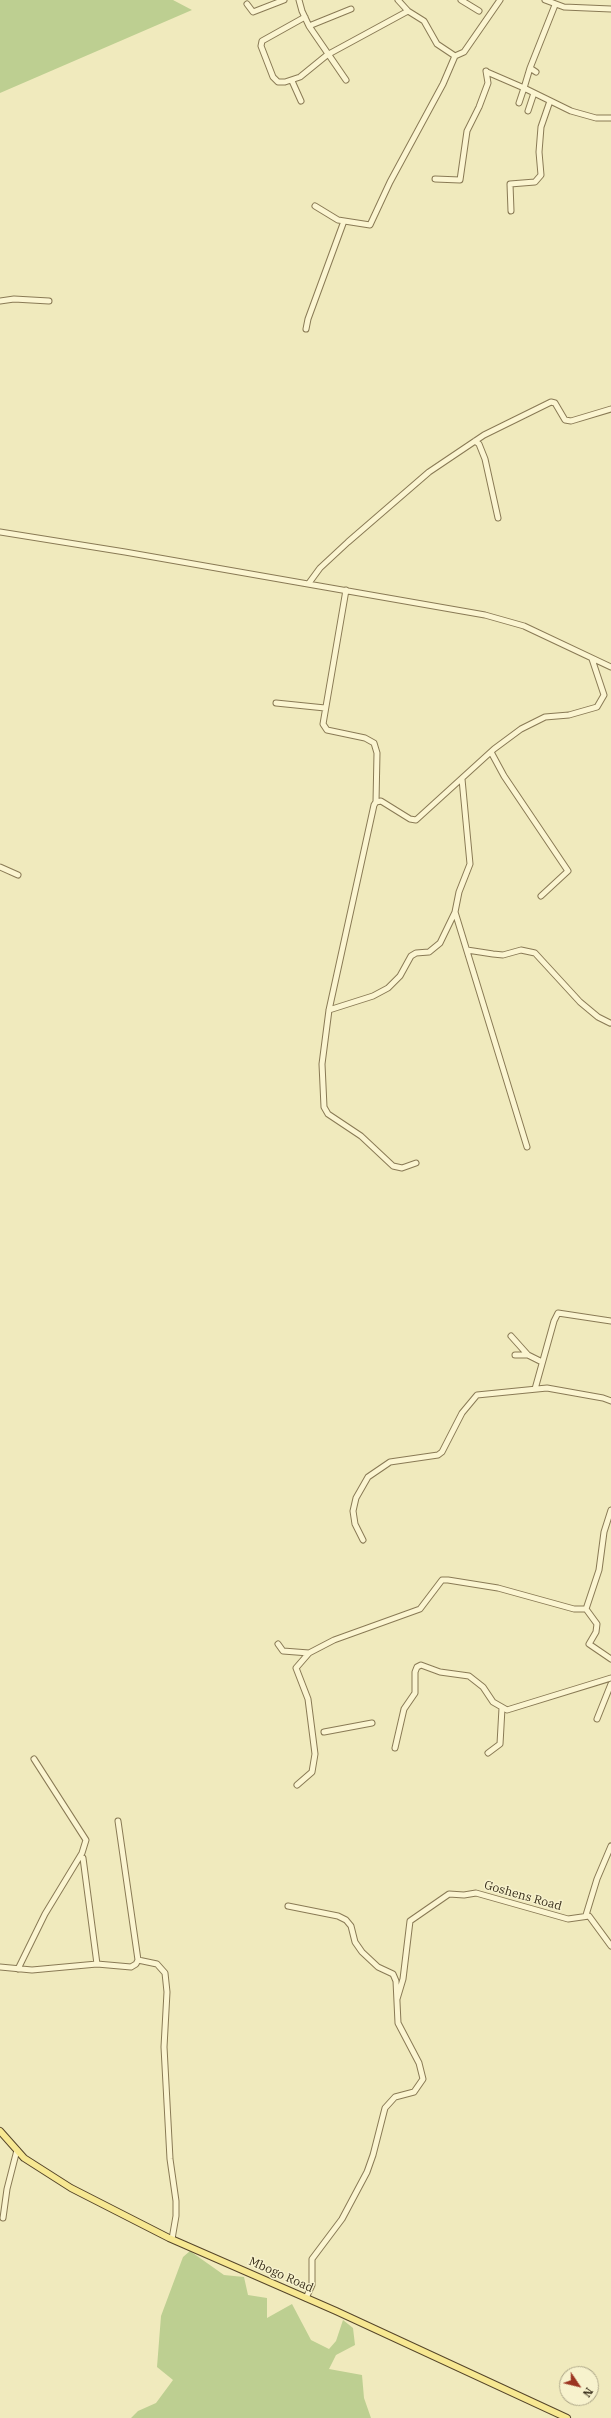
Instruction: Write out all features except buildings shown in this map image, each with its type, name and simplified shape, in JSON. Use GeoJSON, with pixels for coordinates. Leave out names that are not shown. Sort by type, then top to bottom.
{"type":"FeatureCollection","features":[{"type":"Feature","properties":{"kind":"main road","name":"Mbogo Road"},"geometry":{"type":"LineString","coordinates":[[0,2131],[17,2150],[34,2165],[71,2188],[172,2239],[306,2298],[566,2418]]}},
{"type":"Feature","properties":{"kind":"street"},"geometry":{"type":"LineString","coordinates":[[247,4],[253,12],[284,0]]}},
{"type":"Feature","properties":{"kind":"street"},"geometry":{"type":"LineString","coordinates":[[300,0],[304,17],[309,26],[327,55],[346,80]]}},
{"type":"Feature","properties":{"kind":"street"},"geometry":{"type":"LineString","coordinates":[[398,0],[408,11],[424,21],[433,40],[455,56]]}},
{"type":"Feature","properties":{"kind":"street"},"geometry":{"type":"LineString","coordinates":[[462,0],[479,11]]}},
{"type":"Feature","properties":{"kind":"street"},"geometry":{"type":"LineString","coordinates":[[315,206],[338,220],[370,225],[390,182],[443,84],[455,56],[464,52],[500,0]]}},
{"type":"Feature","properties":{"kind":"street"},"geometry":{"type":"LineString","coordinates":[[545,0],[555,5],[611,9]]}},
{"type":"Feature","properties":{"kind":"street"},"geometry":{"type":"LineString","coordinates":[[519,103],[530,68],[555,5]]}},
{"type":"Feature","properties":{"kind":"street"},"geometry":{"type":"LineString","coordinates":[[309,26],[351,9]]}},
{"type":"Feature","properties":{"kind":"street"},"geometry":{"type":"LineString","coordinates":[[304,17],[263,39],[261,44],[275,80],[281,83],[292,81],[304,74],[327,55],[408,11]]}},
{"type":"Feature","properties":{"kind":"street"},"geometry":{"type":"LineString","coordinates":[[530,68],[536,72]]}},
{"type":"Feature","properties":{"kind":"street"},"geometry":{"type":"LineString","coordinates":[[435,179],[460,180],[467,130],[479,107],[488,83],[486,71],[571,111],[596,118],[611,118]]}},
{"type":"Feature","properties":{"kind":"street"},"geometry":{"type":"LineString","coordinates":[[292,81],[301,100]]}},
{"type":"Feature","properties":{"kind":"street"},"geometry":{"type":"LineString","coordinates":[[528,111],[534,93]]}},
{"type":"Feature","properties":{"kind":"street"},"geometry":{"type":"LineString","coordinates":[[511,211],[510,184],[535,182],[541,175],[540,127],[550,101]]}},
{"type":"Feature","properties":{"kind":"street"},"geometry":{"type":"LineString","coordinates":[[306,329],[308,319],[344,221]]}},
{"type":"Feature","properties":{"kind":"street"},"geometry":{"type":"LineString","coordinates":[[0,301],[14,299],[49,301]]}},
{"type":"Feature","properties":{"kind":"street"},"geometry":{"type":"LineString","coordinates":[[309,583],[320,568],[429,472],[475,441],[551,402],[555,403],[565,420],[571,421],[611,409]]}},
{"type":"Feature","properties":{"kind":"street"},"geometry":{"type":"LineString","coordinates":[[475,441],[479,444],[485,459],[498,518]]}},
{"type":"Feature","properties":{"kind":"street"},"geometry":{"type":"LineString","coordinates":[[0,532],[309,583],[499,618],[524,626],[592,659],[611,666]]}},
{"type":"Feature","properties":{"kind":"street"},"geometry":{"type":"LineString","coordinates":[[346,590],[323,724],[327,730],[365,738],[374,743],[377,753],[376,802],[370,820],[329,1010],[322,1064],[325,1111],[361,1136],[393,1166],[402,1168],[416,1163]]}},
{"type":"Feature","properties":{"kind":"street"},"geometry":{"type":"LineString","coordinates":[[376,802],[382,801],[410,819],[416,820],[491,752],[533,721],[584,712],[600,705],[604,695],[592,659]]}},
{"type":"Feature","properties":{"kind":"street"},"geometry":{"type":"LineString","coordinates":[[276,702],[325,708]]}},
{"type":"Feature","properties":{"kind":"street"},"geometry":{"type":"LineString","coordinates":[[491,752],[504,776],[568,871],[541,896]]}},
{"type":"Feature","properties":{"kind":"street"},"geometry":{"type":"LineString","coordinates":[[329,1010],[373,996],[388,988],[400,976],[411,956],[416,953],[429,952],[438,946],[455,912],[470,864],[462,779]]}},
{"type":"Feature","properties":{"kind":"street"},"geometry":{"type":"LineString","coordinates":[[0,867],[18,875]]}},
{"type":"Feature","properties":{"kind":"street"},"geometry":{"type":"LineString","coordinates":[[455,912],[527,1147]]}},
{"type":"Feature","properties":{"kind":"street"},"geometry":{"type":"LineString","coordinates":[[467,950],[498,955],[522,950],[535,953],[580,1002],[598,1017],[610,1023]]}},
{"type":"Feature","properties":{"kind":"street"},"geometry":{"type":"LineString","coordinates":[[535,1389],[554,1321],[558,1313],[611,1321]]}},
{"type":"Feature","properties":{"kind":"street"},"geometry":{"type":"LineString","coordinates":[[511,1336],[528,1355],[542,1362]]}},
{"type":"Feature","properties":{"kind":"street"},"geometry":{"type":"LineString","coordinates":[[515,1355],[528,1355]]}},
{"type":"Feature","properties":{"kind":"street"},"geometry":{"type":"LineString","coordinates":[[363,1540],[354,1524],[353,1511],[356,1498],[368,1477],[390,1462],[438,1455],[442,1452],[462,1413],[477,1395],[535,1389],[557,1389],[603,1398],[611,1402]]}},
{"type":"Feature","properties":{"kind":"street"},"geometry":{"type":"LineString","coordinates":[[586,1609],[599,1570],[604,1532],[611,1510]]}},
{"type":"Feature","properties":{"kind":"street"},"geometry":{"type":"LineString","coordinates":[[297,1785],[312,1772],[315,1754],[308,1699],[296,1668],[309,1653],[334,1640],[420,1609],[442,1580],[498,1588],[574,1608],[586,1609],[597,1624],[596,1632],[589,1644],[611,1658]]}},
{"type":"Feature","properties":{"kind":"street"},"geometry":{"type":"LineString","coordinates":[[278,1644],[283,1651],[309,1653]]}},
{"type":"Feature","properties":{"kind":"street"},"geometry":{"type":"LineString","coordinates":[[395,1748],[404,1709],[415,1693],[415,1672],[417,1667],[421,1665],[440,1672],[469,1676],[478,1682],[493,1702],[507,1710],[611,1678]]}},
{"type":"Feature","properties":{"kind":"street"},"geometry":{"type":"LineString","coordinates":[[596,1719],[611,1684]]}},
{"type":"Feature","properties":{"kind":"street"},"geometry":{"type":"LineString","coordinates":[[488,1753],[500,1744],[502,1708]]}},
{"type":"Feature","properties":{"kind":"street"},"geometry":{"type":"LineString","coordinates":[[324,1732],[372,1723]]}},
{"type":"Feature","properties":{"kind":"street"},"geometry":{"type":"LineString","coordinates":[[18,1969],[45,1914],[82,1853],[86,1840],[34,1759]]}},
{"type":"Feature","properties":{"kind":"street"},"geometry":{"type":"LineString","coordinates":[[118,1821],[138,1960]]}},
{"type":"Feature","properties":{"kind":"street"},"geometry":{"type":"LineString","coordinates":[[611,1846],[597,1879],[586,1915],[590,1916],[611,1946]]}},
{"type":"Feature","properties":{"kind":"street"},"geometry":{"type":"LineString","coordinates":[[83,1858],[97,1964]]}},
{"type":"Feature","properties":{"kind":"street","name":"Goshens Road"},"geometry":{"type":"LineString","coordinates":[[395,2004],[403,1979],[410,1921],[449,1894],[464,1895],[476,1893],[568,1919],[577,1920],[586,1915]]}},
{"type":"Feature","properties":{"kind":"street"},"geometry":{"type":"LineString","coordinates":[[288,1906],[338,1916],[349,1923],[355,1942],[362,1952],[378,1967],[395,1977],[395,2004],[398,2023],[419,2063],[423,2079],[414,2092],[395,2097],[384,2108],[367,2172],[342,2219],[312,2259],[312,2285],[306,2298]]}},
{"type":"Feature","properties":{"kind":"street"},"geometry":{"type":"LineString","coordinates":[[0,1967],[32,1970],[97,1964],[131,1967],[138,1960]]}},
{"type":"Feature","properties":{"kind":"street"},"geometry":{"type":"LineString","coordinates":[[138,1960],[157,1964],[165,1973],[167,1992],[164,2047],[170,2160],[176,2201],[176,2216],[172,2239]]}},
{"type":"Feature","properties":{"kind":"street"},"geometry":{"type":"LineString","coordinates":[[3,2218],[7,2189],[17,2150]]}},
{"type":"Feature","properties":{"kind":"green space"},"geometry":{"type":"Polygon","coordinates":[[[0,0],[173,0],[192,10],[0,93],[0,0]]]}},
{"type":"Feature","properties":{"kind":"green space"},"geometry":{"type":"Polygon","coordinates":[[[190,2251],[224,2275],[244,2277],[248,2295],[267,2298],[267,2318],[292,2304],[311,2340],[329,2349],[336,2341],[343,2320],[353,2328],[355,2345],[336,2355],[329,2369],[362,2375],[364,2398],[371,2418],[131,2418],[138,2411],[156,2403],[173,2380],[157,2367],[161,2316],[183,2257],[190,2251]]]}}]}
